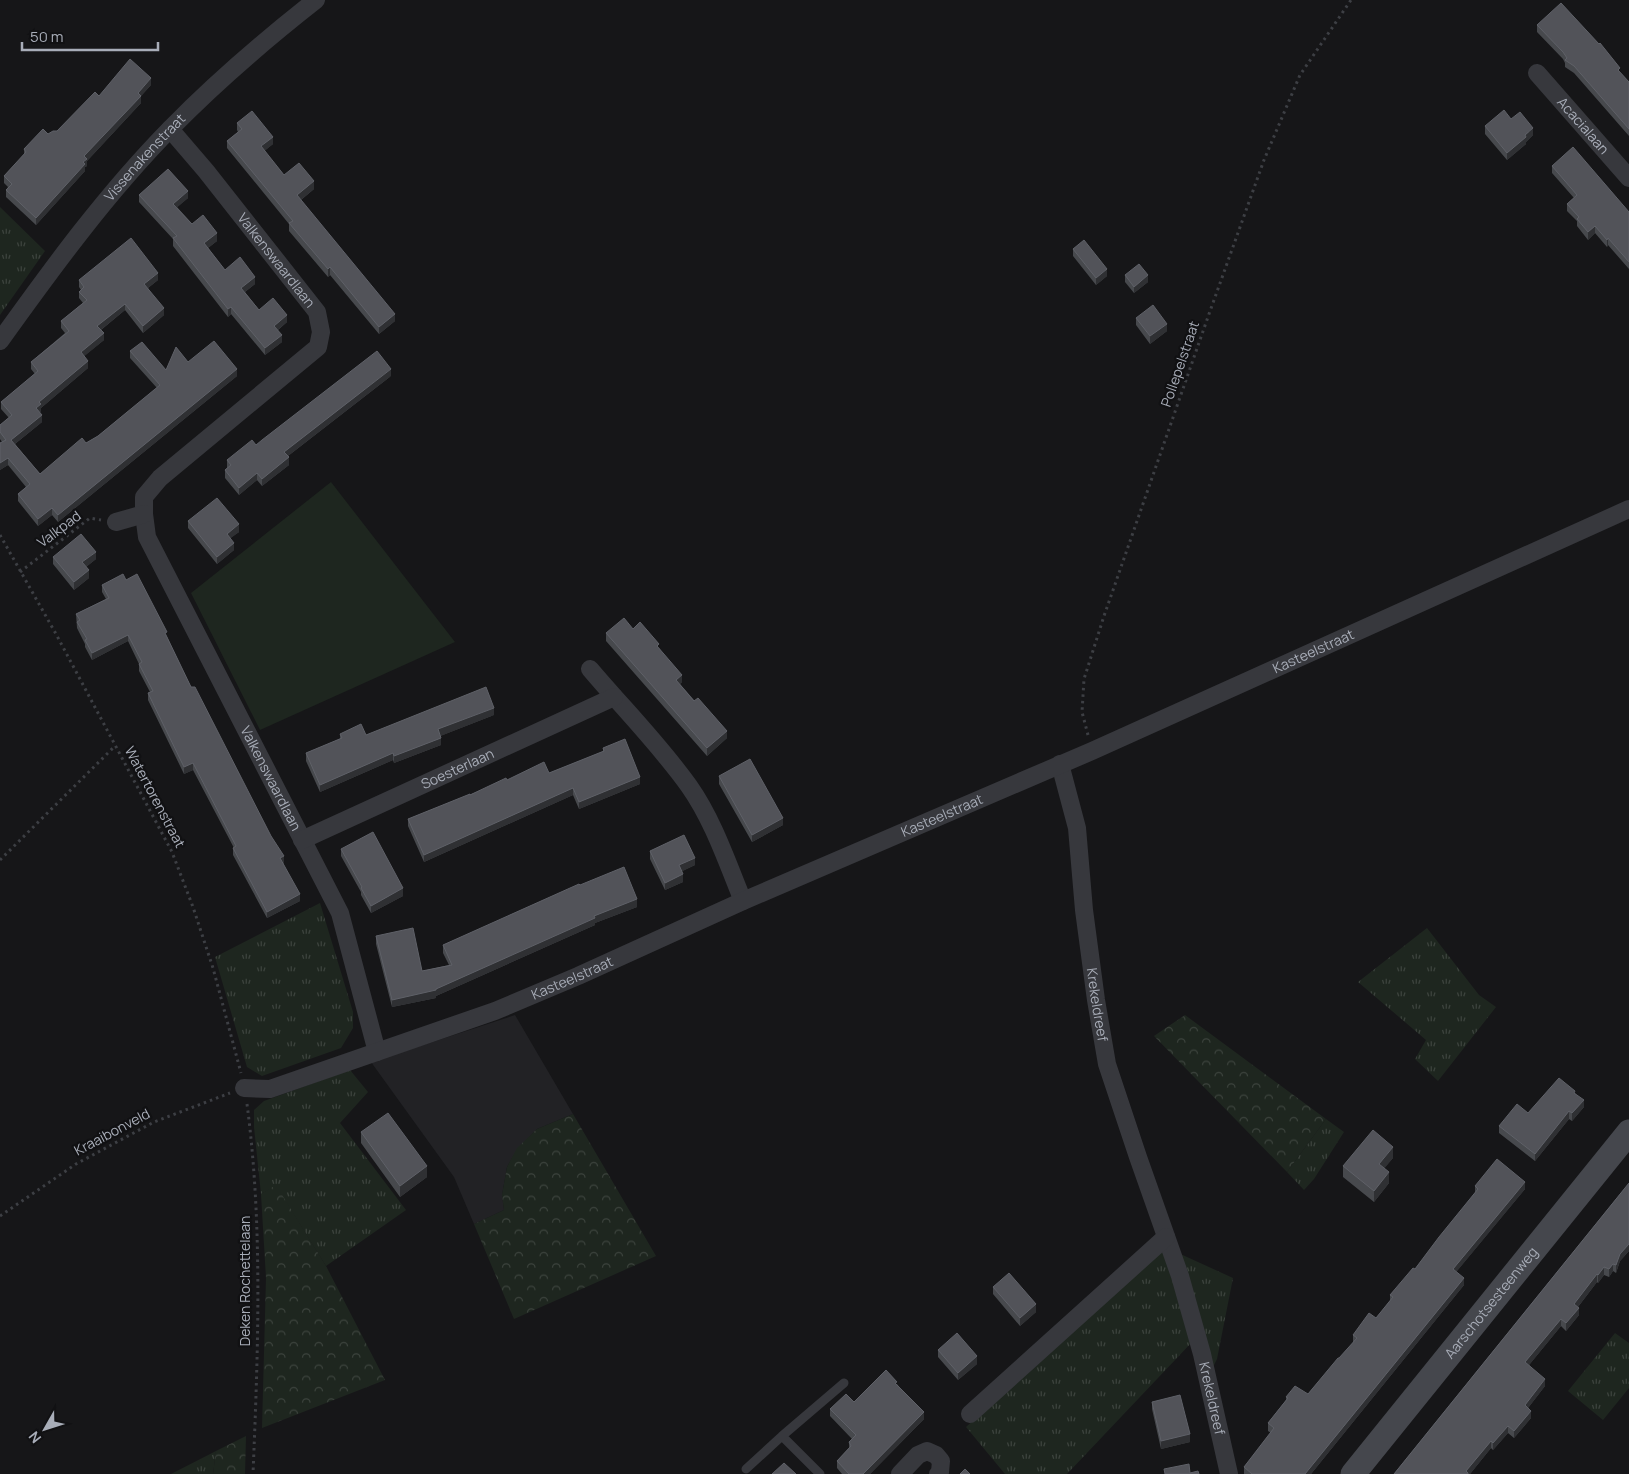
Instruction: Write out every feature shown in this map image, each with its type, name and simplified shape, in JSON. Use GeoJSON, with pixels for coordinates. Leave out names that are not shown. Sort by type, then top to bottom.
{"type":"FeatureCollection","features":[{"type":"Feature","properties":{"kind":"main road","name":"Aarschotsesteenweg"},"geometry":{"type":"LineString","coordinates":[[1352,1474],[1629,1132]]}},
{"type":"Feature","properties":{"kind":"street","name":"Vissenakenstraat"},"geometry":{"type":"LineString","coordinates":[[0,341],[74,240],[170,128],[229,72],[316,0]]}},
{"type":"Feature","properties":{"kind":"street","name":"Acacialaan"},"geometry":{"type":"LineString","coordinates":[[1537,72],[1629,178]]}},
{"type":"Feature","properties":{"kind":"street","name":"Valkenswaardlaan"},"geometry":{"type":"LineString","coordinates":[[170,128],[317,312],[321,332],[318,347],[160,478],[144,497],[147,537],[340,913],[377,1052]]}},
{"type":"Feature","properties":{"kind":"street","name":"Kasteelstraat"},"geometry":{"type":"LineString","coordinates":[[244,1088],[270,1089],[495,1011],[578,976],[743,900],[1092,751],[1629,509]]}},
{"type":"Feature","properties":{"kind":"street"},"geometry":{"type":"LineString","coordinates":[[116,522],[144,514]]}},
{"type":"Feature","properties":{"kind":"street"},"geometry":{"type":"LineString","coordinates":[[590,669],[649,736],[690,787],[715,833],[743,900]]}},
{"type":"Feature","properties":{"kind":"street","name":"Soesterlaan"},"geometry":{"type":"LineString","coordinates":[[302,840],[614,697]]}},
{"type":"Feature","properties":{"kind":"street","name":"Krekeldreef"},"geometry":{"type":"LineString","coordinates":[[1060,764],[1077,828],[1084,910],[1107,1064],[1180,1276],[1202,1354],[1228,1474]]}},
{"type":"Feature","properties":{"kind":"street"},"geometry":{"type":"LineString","coordinates":[[970,1414],[1166,1237]]}},
{"type":"Feature","properties":{"kind":"street"},"geometry":{"type":"LineString","coordinates":[[900,1474],[918,1455],[927,1451],[936,1454],[941,1461],[938,1474]]}},
{"type":"Feature","properties":{"kind":"lane"},"geometry":{"type":"LineString","coordinates":[[746,1469],[844,1383]]}},
{"type":"Feature","properties":{"kind":"lane"},"geometry":{"type":"LineString","coordinates":[[782,1436],[820,1474]]}},
{"type":"Feature","properties":{"kind":"path","name":"Pollepelstraat"},"geometry":{"type":"LineString","coordinates":[[1092,751],[1082,712],[1084,679],[1104,616],[1264,160],[1300,75],[1351,0]]}},
{"type":"Feature","properties":{"kind":"path","name":"Valkpad"},"geometry":{"type":"LineString","coordinates":[[20,572],[90,518],[116,522]]}},
{"type":"Feature","properties":{"kind":"path","name":"Watertorenstraat"},"geometry":{"type":"LineString","coordinates":[[0,536],[56,634],[172,852],[213,968],[244,1088]]}},
{"type":"Feature","properties":{"kind":"path"},"geometry":{"type":"LineString","coordinates":[[0,860],[115,746]]}},
{"type":"Feature","properties":{"kind":"path","name":"Kraaibonveld"},"geometry":{"type":"LineString","coordinates":[[0,1216],[76,1164],[154,1122],[199,1103],[244,1088]]}},
{"type":"Feature","properties":{"kind":"path","name":"Deken Rochettelaan"},"geometry":{"type":"LineString","coordinates":[[244,1088],[250,1131],[258,1235],[257,1376],[253,1474]]}},
{"type":"Feature","properties":{"kind":"shaded area"},"geometry":{"type":"Polygon","coordinates":[[[515,1015],[573,1114],[537,1129],[518,1148],[507,1167],[502,1195],[504,1210],[474,1224],[454,1177],[371,1062],[515,1015]]]}},
{"type":"Feature","properties":{"kind":"green space"},"geometry":{"type":"Polygon","coordinates":[[[0,207],[45,251],[0,315],[0,207]]]}},
{"type":"Feature","properties":{"kind":"green space"},"geometry":{"type":"Polygon","coordinates":[[[331,482],[455,642],[260,730],[191,593],[331,482]]]}},
{"type":"Feature","properties":{"kind":"green space"},"geometry":{"type":"Polygon","coordinates":[[[320,903],[353,1012],[353,1028],[341,1048],[262,1076],[247,1067],[215,957],[320,903]]]}},
{"type":"Feature","properties":{"kind":"green space"},"geometry":{"type":"Polygon","coordinates":[[[1427,928],[1479,995],[1496,1007],[1438,1081],[1415,1059],[1426,1040],[1358,982],[1427,928]]]}},
{"type":"Feature","properties":{"kind":"green space"},"geometry":{"type":"Polygon","coordinates":[[[1185,1015],[1326,1119],[1287,1172],[1154,1036],[1185,1015]]]}},
{"type":"Feature","properties":{"kind":"green space"},"geometry":{"type":"Polygon","coordinates":[[[350,1070],[368,1092],[340,1123],[406,1210],[326,1266],[276,1186],[261,1194],[254,1110],[264,1101],[350,1070]]]}},
{"type":"Feature","properties":{"kind":"green space"},"geometry":{"type":"Polygon","coordinates":[[[573,1114],[656,1256],[514,1319],[474,1224],[504,1210],[502,1195],[507,1167],[517,1148],[537,1129],[573,1114]]]}},
{"type":"Feature","properties":{"kind":"green space"},"geometry":{"type":"Polygon","coordinates":[[[1326,1119],[1344,1132],[1314,1179],[1304,1190],[1287,1172],[1326,1119]]]}},
{"type":"Feature","properties":{"kind":"green space"},"geometry":{"type":"Polygon","coordinates":[[[276,1185],[326,1266],[385,1380],[262,1428],[266,1278],[261,1194],[276,1185]]]}},
{"type":"Feature","properties":{"kind":"green space"},"geometry":{"type":"Polygon","coordinates":[[[1162,1248],[1193,1341],[1067,1474],[1005,1474],[966,1427],[1162,1248]]]}},
{"type":"Feature","properties":{"kind":"green space"},"geometry":{"type":"Polygon","coordinates":[[[1176,1252],[1233,1278],[1217,1359],[1213,1367],[1176,1252]]]}},
{"type":"Feature","properties":{"kind":"green space"},"geometry":{"type":"Polygon","coordinates":[[[1615,1333],[1629,1343],[1629,1388],[1603,1420],[1568,1391],[1615,1333]]]}},
{"type":"Feature","properties":{"kind":"green space"},"geometry":{"type":"Polygon","coordinates":[[[246,1436],[245,1474],[213,1474],[216,1451],[246,1436]]]}},
{"type":"Feature","properties":{"kind":"green space"},"geometry":{"type":"Polygon","coordinates":[[[216,1451],[213,1474],[171,1474],[216,1451]]]}},
{"type":"Feature","properties":{"kind":"building"},"geometry":{"type":"Polygon","coordinates":[[[1561,3],[1600,43],[1620,68],[1618,70],[1629,82],[1629,129],[1574,66],[1565,60],[1567,58],[1563,52],[1537,25],[1561,3]]]}},
{"type":"Feature","properties":{"kind":"building"},"geometry":{"type":"Polygon","coordinates":[[[130,59],[151,78],[138,93],[141,96],[84,156],[87,159],[83,162],[85,164],[36,218],[6,190],[12,184],[4,176],[26,152],[24,149],[43,129],[48,134],[57,131],[95,92],[99,96],[130,59]]]}},
{"type":"Feature","properties":{"kind":"building"},"geometry":{"type":"Polygon","coordinates":[[[1504,110],[1511,119],[1520,112],[1533,128],[1525,135],[1526,137],[1507,153],[1485,126],[1504,110]]]}},
{"type":"Feature","properties":{"kind":"building"},"geometry":{"type":"Polygon","coordinates":[[[252,111],[273,137],[261,146],[284,175],[299,163],[314,181],[297,195],[395,314],[379,327],[330,267],[328,269],[289,223],[293,221],[227,141],[242,129],[237,123],[252,111]]]}},
{"type":"Feature","properties":{"kind":"building"},"geometry":{"type":"Polygon","coordinates":[[[1573,147],[1629,212],[1629,262],[1595,226],[1588,232],[1577,219],[1579,217],[1567,204],[1577,195],[1552,166],[1573,147]]]}},
{"type":"Feature","properties":{"kind":"building"},"geometry":{"type":"Polygon","coordinates":[[[168,169],[188,191],[173,204],[192,224],[203,215],[217,233],[204,243],[225,270],[240,257],[255,277],[241,288],[259,310],[273,298],[287,315],[274,326],[282,335],[265,348],[231,307],[228,309],[173,238],[177,236],[139,195],[168,169]]]}},
{"type":"Feature","properties":{"kind":"building"},"geometry":{"type":"Polygon","coordinates":[[[131,238],[158,273],[144,284],[164,308],[143,326],[125,304],[97,326],[104,333],[81,352],[88,361],[39,402],[41,404],[36,408],[42,415],[11,440],[40,474],[82,438],[86,443],[98,436],[160,385],[130,351],[142,342],[166,370],[176,347],[188,362],[214,341],[237,369],[58,515],[52,508],[38,519],[18,494],[30,484],[8,458],[0,463],[0,443],[6,440],[0,432],[0,425],[12,415],[1,402],[38,371],[31,362],[69,331],[61,321],[87,300],[79,292],[84,287],[79,280],[131,238]]]}},
{"type":"Feature","properties":{"kind":"building"},"geometry":{"type":"Polygon","coordinates":[[[1084,240],[1107,269],[1096,278],[1073,249],[1084,240]]]}},
{"type":"Feature","properties":{"kind":"building"},"geometry":{"type":"Polygon","coordinates":[[[1139,264],[1148,275],[1134,287],[1125,275],[1139,264]]]}},
{"type":"Feature","properties":{"kind":"building"},"geometry":{"type":"Polygon","coordinates":[[[1153,305],[1167,324],[1150,336],[1136,318],[1153,305]]]}},
{"type":"Feature","properties":{"kind":"building"},"geometry":{"type":"Polygon","coordinates":[[[377,351],[391,369],[284,452],[289,457],[262,479],[257,473],[239,488],[225,470],[231,465],[227,460],[252,440],[256,445],[377,351]]]}},
{"type":"Feature","properties":{"kind":"building"},"geometry":{"type":"Polygon","coordinates":[[[217,498],[239,524],[227,534],[234,543],[217,557],[188,521],[217,498]]]}},
{"type":"Feature","properties":{"kind":"building"},"geometry":{"type":"Polygon","coordinates":[[[81,534],[96,552],[82,562],[89,570],[74,582],[53,557],[81,534]]]}},
{"type":"Feature","properties":{"kind":"building"},"geometry":{"type":"Polygon","coordinates":[[[123,574],[126,580],[137,574],[167,632],[165,633],[191,687],[195,687],[271,836],[284,856],[280,858],[300,894],[267,912],[233,848],[236,846],[193,763],[184,767],[148,693],[153,691],[139,664],[142,662],[128,635],[92,653],[85,640],[87,639],[77,622],[80,620],[76,614],[109,598],[102,585],[123,574]]]}},
{"type":"Feature","properties":{"kind":"building"},"geometry":{"type":"Polygon","coordinates":[[[624,618],[633,629],[640,622],[659,644],[657,646],[682,675],[676,680],[694,701],[698,698],[727,731],[707,748],[606,633],[624,618]]]}},
{"type":"Feature","properties":{"kind":"building"},"geometry":{"type":"Polygon","coordinates":[[[486,687],[494,708],[438,729],[441,738],[394,756],[393,753],[320,785],[306,753],[342,738],[340,734],[361,724],[366,735],[486,687]]]}},
{"type":"Feature","properties":{"kind":"building"},"geometry":{"type":"Polygon","coordinates":[[[625,739],[640,777],[579,802],[573,788],[424,855],[408,819],[470,795],[506,778],[507,780],[544,762],[549,773],[604,751],[603,748],[625,739]]]}},
{"type":"Feature","properties":{"kind":"building"},"geometry":{"type":"Polygon","coordinates":[[[750,759],[783,818],[752,835],[719,776],[750,759]]]}},
{"type":"Feature","properties":{"kind":"building"},"geometry":{"type":"Polygon","coordinates":[[[373,832],[403,888],[371,906],[341,849],[373,832]]]}},
{"type":"Feature","properties":{"kind":"building"},"geometry":{"type":"Polygon","coordinates":[[[684,835],[695,858],[679,865],[683,874],[665,883],[650,851],[684,835]]]}},
{"type":"Feature","properties":{"kind":"building"},"geometry":{"type":"Polygon","coordinates":[[[624,867],[637,899],[594,916],[595,918],[436,990],[392,1000],[376,936],[413,928],[422,971],[452,965],[443,945],[579,884],[624,867]]]}},
{"type":"Feature","properties":{"kind":"building"},"geometry":{"type":"Polygon","coordinates":[[[1559,1078],[1584,1100],[1572,1113],[1569,1111],[1535,1154],[1499,1126],[1517,1104],[1528,1113],[1559,1078]]]}},
{"type":"Feature","properties":{"kind":"building"},"geometry":{"type":"Polygon","coordinates":[[[388,1113],[427,1166],[400,1186],[361,1132],[388,1113]]]}},
{"type":"Feature","properties":{"kind":"building"},"geometry":{"type":"Polygon","coordinates":[[[1373,1130],[1393,1147],[1379,1164],[1389,1172],[1374,1191],[1343,1166],[1373,1130]]]}},
{"type":"Feature","properties":{"kind":"building"},"geometry":{"type":"Polygon","coordinates":[[[1497,1159],[1525,1182],[1453,1269],[1464,1278],[1305,1474],[1252,1474],[1244,1467],[1274,1428],[1268,1423],[1288,1398],[1286,1397],[1295,1386],[1308,1394],[1357,1338],[1353,1335],[1369,1313],[1376,1318],[1393,1297],[1390,1295],[1413,1268],[1415,1269],[1478,1189],[1475,1186],[1497,1159]]]}},
{"type":"Feature","properties":{"kind":"building"},"geometry":{"type":"Polygon","coordinates":[[[1629,1183],[1629,1244],[1620,1254],[1616,1265],[1613,1264],[1609,1269],[1604,1267],[1597,1274],[1574,1304],[1579,1308],[1566,1323],[1561,1319],[1525,1362],[1545,1379],[1525,1405],[1531,1411],[1514,1431],[1508,1426],[1493,1443],[1491,1441],[1466,1471],[1468,1474],[1394,1474],[1629,1183]]]}},
{"type":"Feature","properties":{"kind":"building"},"geometry":{"type":"Polygon","coordinates":[[[1009,1273],[1036,1304],[1020,1318],[993,1287],[1009,1273]]]}},
{"type":"Feature","properties":{"kind":"building"},"geometry":{"type":"Polygon","coordinates":[[[957,1333],[977,1356],[958,1373],[938,1350],[957,1333]]]}},
{"type":"Feature","properties":{"kind":"building"},"geometry":{"type":"Polygon","coordinates":[[[886,1370],[897,1382],[895,1383],[924,1412],[863,1474],[849,1474],[837,1461],[851,1446],[849,1442],[856,1435],[830,1409],[846,1394],[854,1402],[886,1370]]]}},
{"type":"Feature","properties":{"kind":"building"},"geometry":{"type":"Polygon","coordinates":[[[1180,1395],[1190,1434],[1161,1441],[1152,1402],[1180,1395]]]}},
{"type":"Feature","properties":{"kind":"building"},"geometry":{"type":"Polygon","coordinates":[[[784,1463],[796,1474],[772,1474],[784,1463]]]}},
{"type":"Feature","properties":{"kind":"building"},"geometry":{"type":"Polygon","coordinates":[[[1189,1464],[1190,1473],[1198,1471],[1199,1474],[1165,1474],[1164,1469],[1189,1464]]]}},
{"type":"Feature","properties":{"kind":"building"},"geometry":{"type":"Polygon","coordinates":[[[965,1469],[970,1474],[960,1474],[965,1469]]]}}]}
